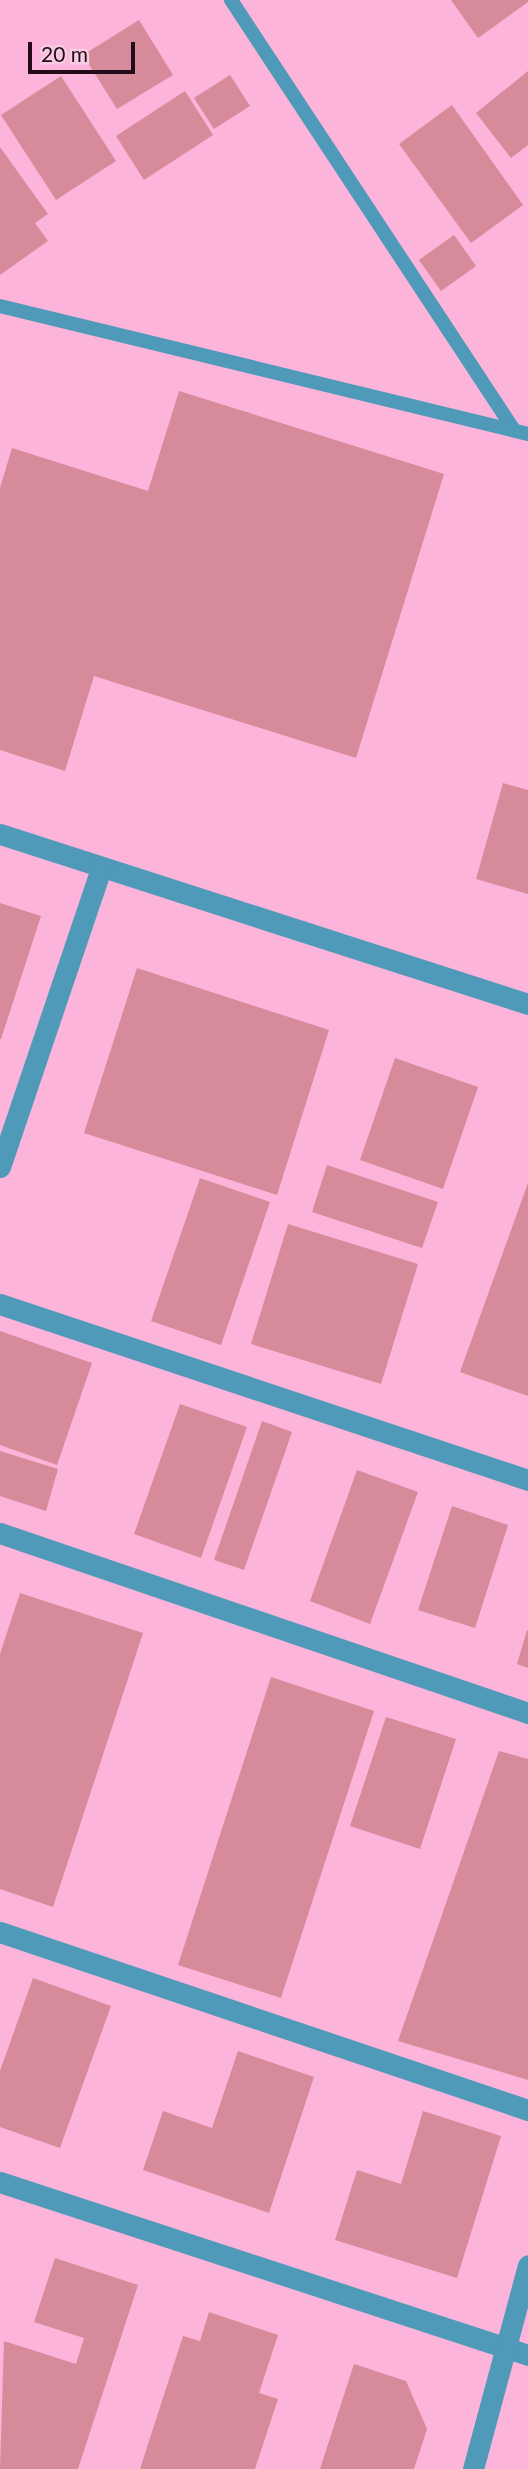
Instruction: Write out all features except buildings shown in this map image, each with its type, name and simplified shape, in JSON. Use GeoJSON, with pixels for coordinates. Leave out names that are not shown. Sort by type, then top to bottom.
{"type":"FeatureCollection","features":[{"type":"Feature","properties":{"kind":"street"},"geometry":{"type":"LineString","coordinates":[[0,834],[528,1004]]}},
{"type":"Feature","properties":{"kind":"street"},"geometry":{"type":"LineString","coordinates":[[0,1167],[101,868]]}},
{"type":"Feature","properties":{"kind":"street"},"geometry":{"type":"LineString","coordinates":[[0,1304],[528,1480]]}},
{"type":"Feature","properties":{"kind":"street"},"geometry":{"type":"LineString","coordinates":[[0,1533],[528,1713]]}},
{"type":"Feature","properties":{"kind":"street"},"geometry":{"type":"LineString","coordinates":[[0,1933],[528,2110]]}},
{"type":"Feature","properties":{"kind":"street"},"geometry":{"type":"LineString","coordinates":[[0,2182],[528,2355]]}},
{"type":"Feature","properties":{"kind":"street"},"geometry":{"type":"LineString","coordinates":[[473,2469],[528,2265]]}},
{"type":"Feature","properties":{"kind":"lane"},"geometry":{"type":"LineString","coordinates":[[231,0],[521,432]]}},
{"type":"Feature","properties":{"kind":"lane"},"geometry":{"type":"LineString","coordinates":[[0,306],[521,432]]}}]}
